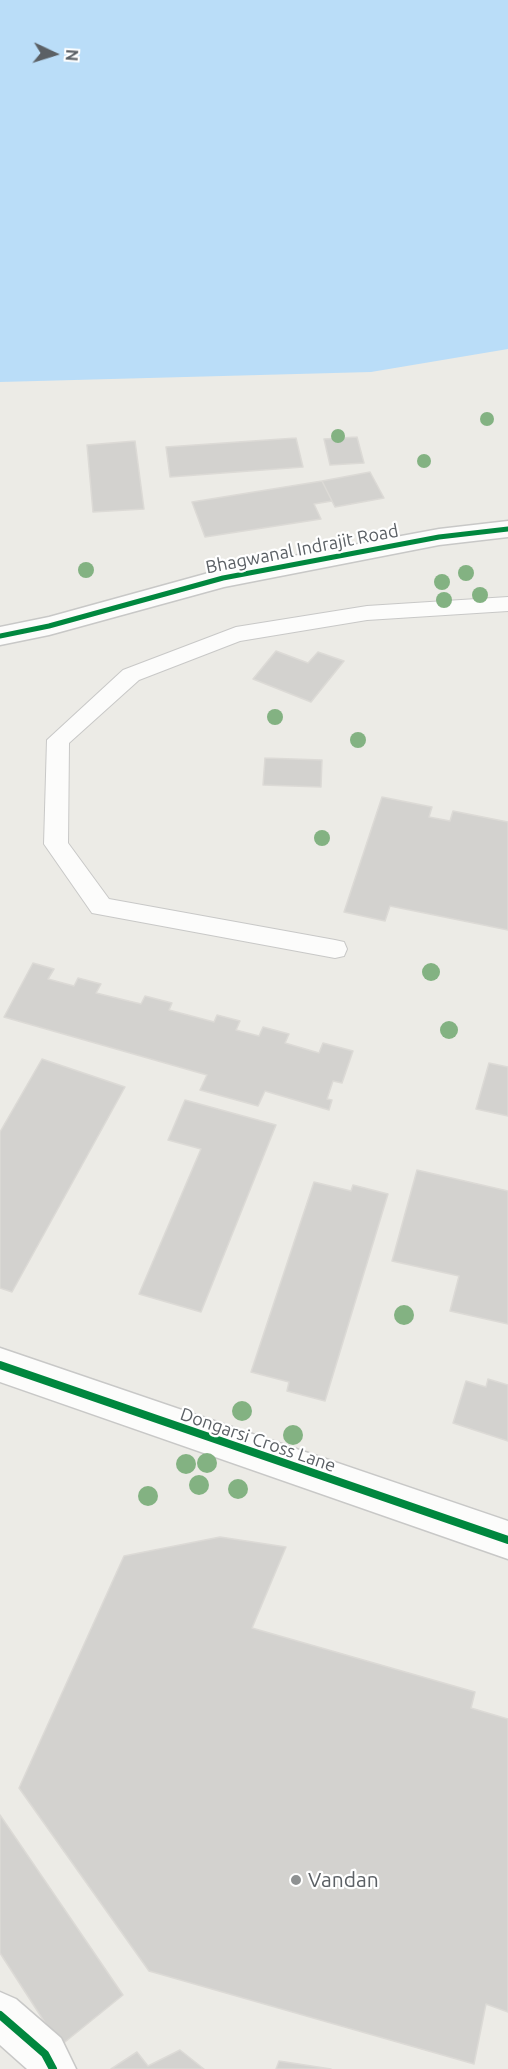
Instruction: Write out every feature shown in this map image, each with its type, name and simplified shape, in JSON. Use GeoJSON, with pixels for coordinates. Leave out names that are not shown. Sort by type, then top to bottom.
{"type":"FeatureCollection","features":[{"type":"Feature","properties":{"kind":"street","name":"Bhagwanal Indrajit Road"},"geometry":{"type":"LineString","coordinates":[[0,636],[49,626],[223,578],[439,537],[508,529]]}},
{"type":"Feature","properties":{"kind":"street","name":"Dongarsi Cross Lane"},"geometry":{"type":"LineString","coordinates":[[0,1365],[319,1477],[508,1540]]}},
{"type":"Feature","properties":{"kind":"street"},"geometry":{"type":"LineString","coordinates":[[0,2015],[45,2054],[53,2069]]}},
{"type":"Feature","properties":{"kind":"lane"},"geometry":{"type":"LineString","coordinates":[[335,948],[101,907],[56,844],[58,740],[131,675],[236,634],[367,613],[508,604]]}},
{"type":"Feature","properties":{"kind":"water"},"geometry":{"type":"Polygon","coordinates":[[[0,0],[508,0],[508,349],[371,372],[0,382],[0,0]]]}},
{"type":"Feature","properties":{"kind":"building"},"geometry":{"type":"Polygon","coordinates":[[[357,437],[364,463],[330,465],[324,439],[357,437]]]}},
{"type":"Feature","properties":{"kind":"building"},"geometry":{"type":"Polygon","coordinates":[[[296,438],[303,467],[170,477],[166,447],[296,438]]]}},
{"type":"Feature","properties":{"kind":"building"},"geometry":{"type":"Polygon","coordinates":[[[135,441],[144,509],[93,512],[87,445],[135,441]]]}},
{"type":"Feature","properties":{"kind":"building"},"geometry":{"type":"Polygon","coordinates":[[[370,472],[384,498],[335,507],[322,481],[370,472]]]}},
{"type":"Feature","properties":{"kind":"building"},"geometry":{"type":"Polygon","coordinates":[[[322,481],[332,501],[314,504],[321,519],[205,537],[192,502],[322,481]]]}},
{"type":"Feature","properties":{"kind":"building"},"geometry":{"type":"Polygon","coordinates":[[[276,651],[308,663],[318,652],[344,661],[311,702],[253,679],[276,651]]]}},
{"type":"Feature","properties":{"kind":"building"},"geometry":{"type":"Polygon","coordinates":[[[265,758],[322,760],[321,787],[263,785],[265,758]]]}},
{"type":"Feature","properties":{"kind":"building"},"geometry":{"type":"Polygon","coordinates":[[[382,797],[432,807],[429,817],[450,821],[453,811],[508,822],[508,930],[390,906],[385,921],[344,912],[382,797]]]}},
{"type":"Feature","properties":{"kind":"building"},"geometry":{"type":"Polygon","coordinates":[[[33,963],[54,969],[48,979],[74,986],[78,978],[101,984],[96,993],[141,1004],[145,996],[172,1003],[169,1010],[214,1022],[217,1015],[240,1021],[236,1030],[259,1036],[263,1027],[289,1034],[285,1043],[319,1053],[323,1043],[353,1051],[342,1083],[333,1081],[327,1099],[332,1100],[329,1110],[265,1091],[258,1106],[200,1090],[207,1075],[4,1017],[33,963]]]}},
{"type":"Feature","properties":{"kind":"building"},"geometry":{"type":"Polygon","coordinates":[[[42,1059],[125,1087],[12,1292],[0,1288],[0,1132],[42,1059]]]}},
{"type":"Feature","properties":{"kind":"building"},"geometry":{"type":"Polygon","coordinates":[[[489,1063],[508,1067],[508,1116],[476,1109],[489,1063]]]}},
{"type":"Feature","properties":{"kind":"building"},"geometry":{"type":"Polygon","coordinates":[[[185,1100],[276,1125],[201,1312],[139,1294],[201,1149],[168,1140],[185,1100]]]}},
{"type":"Feature","properties":{"kind":"building"},"geometry":{"type":"Polygon","coordinates":[[[417,1170],[508,1191],[508,1324],[450,1311],[459,1276],[392,1261],[417,1170]]]}},
{"type":"Feature","properties":{"kind":"building"},"geometry":{"type":"Polygon","coordinates":[[[314,1182],[351,1191],[353,1185],[388,1194],[325,1401],[287,1391],[289,1382],[251,1372],[314,1182]]]}},
{"type":"Feature","properties":{"kind":"building"},"geometry":{"type":"Polygon","coordinates":[[[488,1379],[508,1385],[508,1441],[453,1423],[466,1381],[486,1387],[488,1379]]]}},
{"type":"Feature","properties":{"kind":"building","name":"Vandan"},"geometry":{"type":"Polygon","coordinates":[[[220,1537],[286,1547],[252,1628],[475,1692],[471,1708],[508,1719],[508,2012],[486,2004],[474,2064],[149,1971],[19,1788],[124,1556],[220,1537]]]}},
{"type":"Feature","properties":{"kind":"building"},"geometry":{"type":"Polygon","coordinates":[[[0,1815],[123,1995],[60,2046],[0,1953],[0,1815]]]}},
{"type":"Feature","properties":{"kind":"building"},"geometry":{"type":"Polygon","coordinates":[[[180,2050],[204,2069],[111,2069],[137,2052],[148,2066],[180,2050]]]}},
{"type":"Feature","properties":{"kind":"building"},"geometry":{"type":"Polygon","coordinates":[[[279,2061],[331,2069],[276,2069],[279,2061]]]}},
{"type":"Feature","properties":{"kind":"cycle path"},"geometry":{"type":"LineString","coordinates":[[0,636],[49,626],[223,578],[439,537],[508,529]]}},
{"type":"Feature","properties":{"kind":"cycle path"},"geometry":{"type":"LineString","coordinates":[[0,1365],[319,1477],[508,1540]]}},
{"type":"Feature","properties":{"kind":"cycle path"},"geometry":{"type":"LineString","coordinates":[[0,2015],[45,2054],[53,2069]]}},
{"type":"Feature","properties":{"kind":"place","name":"Vandan"},"geometry":{"type":"Point","coordinates":[296,1880]}}]}
